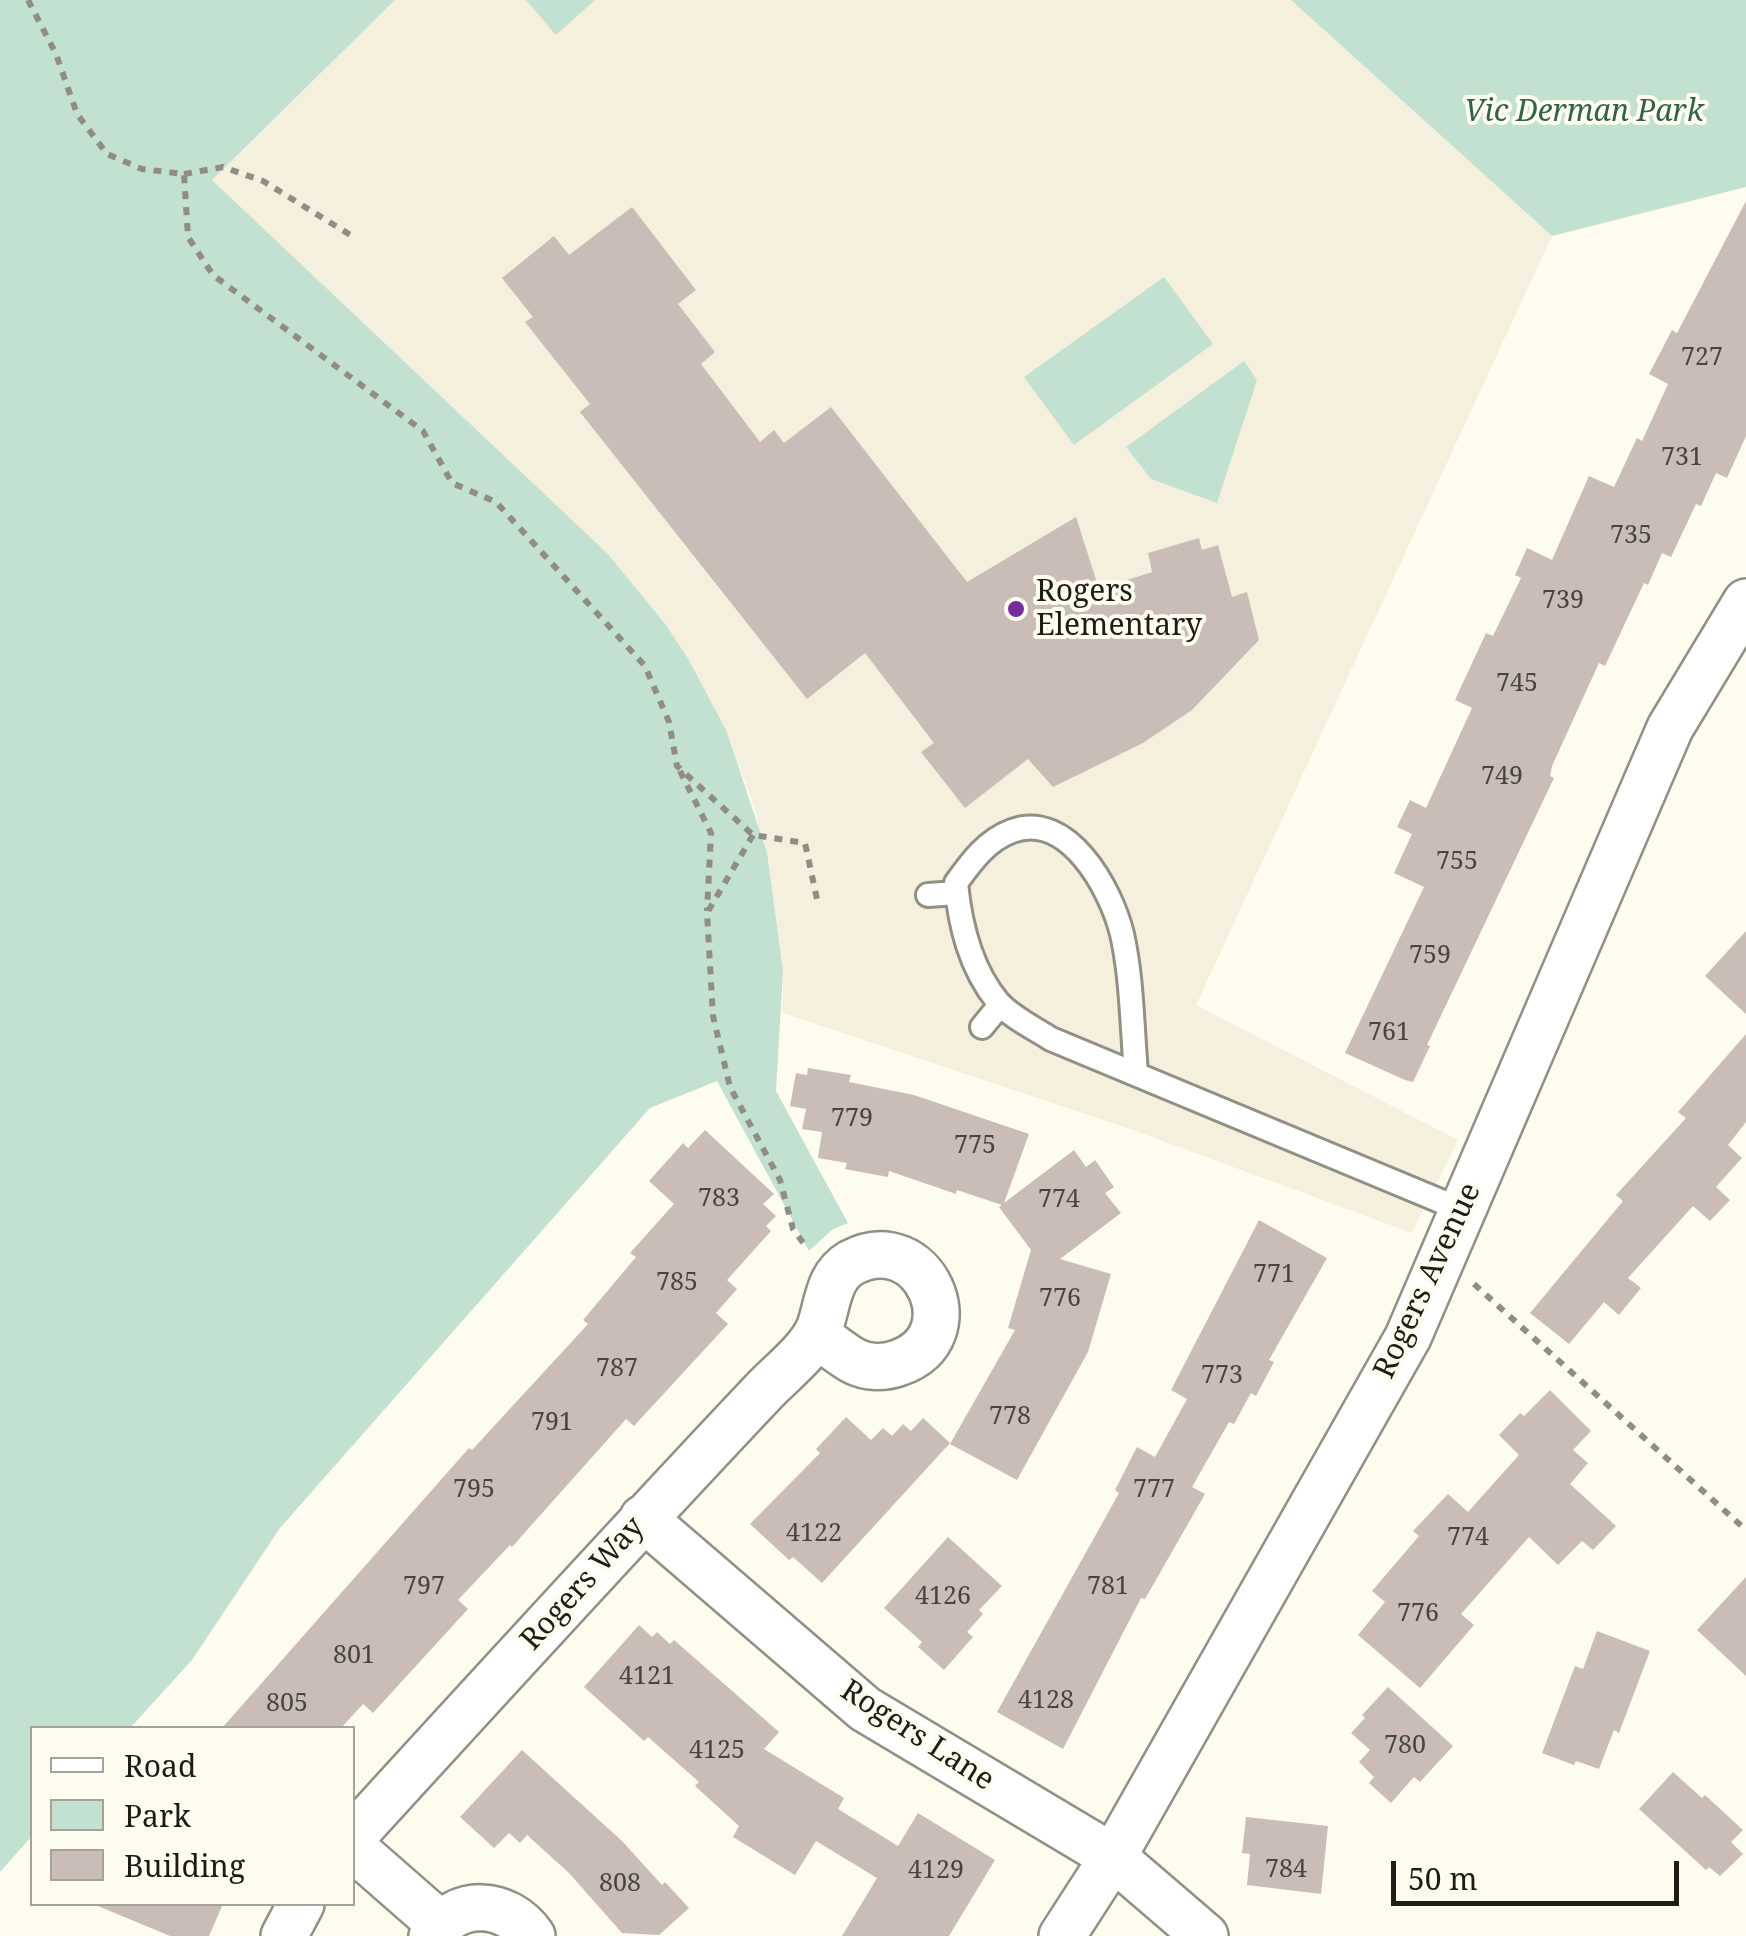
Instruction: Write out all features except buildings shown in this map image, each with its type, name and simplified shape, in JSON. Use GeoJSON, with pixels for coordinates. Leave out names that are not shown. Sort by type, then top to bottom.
{"type":"FeatureCollection","features":[{"type":"Feature","properties":{"kind":"street","name":"Rogers Avenue"},"geometry":{"type":"LineString","coordinates":[[1062,1936],[1113,1857],[1408,1338],[1670,728],[1746,602]]}},
{"type":"Feature","properties":{"kind":"street","name":"Rogers Way"},"geometry":{"type":"LineString","coordinates":[[355,1834],[816,1335]]}},
{"type":"Feature","properties":{"kind":"street","name":"Rogers Lane"},"geometry":{"type":"LineString","coordinates":[[643,1518],[865,1709],[1113,1857],[1205,1936]]}},
{"type":"Feature","properties":{"kind":"street"},"geometry":{"type":"LineString","coordinates":[[355,1850],[436,1930],[458,1911],[480,1906],[503,1910],[522,1922],[532,1936]]}},
{"type":"Feature","properties":{"kind":"street"},"geometry":{"type":"LineString","coordinates":[[284,1936],[300,1906]]}},
{"type":"Feature","properties":{"kind":"lane"},"geometry":{"type":"LineString","coordinates":[[1136,1072],[1122,933],[1100,877],[1072,844],[1040,826],[1011,831],[977,854],[956,882],[960,926],[980,973],[1000,1005],[1050,1040],[1136,1072],[1462,1210]]}},
{"type":"Feature","properties":{"kind":"lane"},"geometry":{"type":"LineString","coordinates":[[928,895],[957,893]]}},
{"type":"Feature","properties":{"kind":"lane"},"geometry":{"type":"LineString","coordinates":[[982,1027],[1000,1005]]}},
{"type":"Feature","properties":{"kind":"path"},"geometry":{"type":"LineString","coordinates":[[28,0],[56,54],[77,114],[107,154],[142,170],[184,174],[223,167],[263,181],[352,236]]}},
{"type":"Feature","properties":{"kind":"path"},"geometry":{"type":"LineString","coordinates":[[184,174],[188,238],[213,275],[423,430],[452,482],[496,502],[645,666],[669,722],[677,766],[711,833],[707,912],[713,1016],[730,1087],[780,1180],[793,1228],[812,1254]]}},
{"type":"Feature","properties":{"kind":"path"},"geometry":{"type":"LineString","coordinates":[[677,766],[754,835],[805,844],[818,904]]}},
{"type":"Feature","properties":{"kind":"path"},"geometry":{"type":"LineString","coordinates":[[707,912],[754,835]]}},
{"type":"Feature","properties":{"kind":"path"},"geometry":{"type":"LineString","coordinates":[[1440,1260],[1474,1283],[1746,1530]]}},
{"type":"Feature","properties":{"kind":"shaded area","name":"Rogers Elementary"},"geometry":{"type":"Polygon","coordinates":[[[395,0],[1291,0],[1552,236],[1196,1005],[1458,1140],[1412,1233],[1133,1130],[783,1013],[783,971],[756,812],[727,732],[666,625],[608,554],[212,180],[395,0]]]}},
{"type":"Feature","properties":{"kind":"green space"},"geometry":{"type":"Polygon","coordinates":[[[0,0],[395,0],[212,180],[608,554],[689,660],[727,732],[767,853],[783,971],[776,1091],[848,1223],[833,1229],[809,1251],[717,1081],[650,1108],[280,1528],[192,1660],[132,1726],[30,1726],[30,1838],[0,1872],[0,0]]]}},
{"type":"Feature","properties":{"kind":"green space"},"geometry":{"type":"Polygon","coordinates":[[[526,0],[595,0],[556,35],[526,0]]]}},
{"type":"Feature","properties":{"kind":"green space","name":"Vic Derman Park"},"geometry":{"type":"Polygon","coordinates":[[[1291,0],[1746,0],[1746,187],[1552,236],[1291,0]]]}},
{"type":"Feature","properties":{"kind":"green space"},"geometry":{"type":"Polygon","coordinates":[[[1164,277],[1213,344],[1074,445],[1024,377],[1164,277]]]}},
{"type":"Feature","properties":{"kind":"green space"},"geometry":{"type":"Polygon","coordinates":[[[1244,361],[1257,380],[1217,503],[1151,479],[1126,447],[1244,361]]]}},
{"type":"Feature","properties":{"kind":"place","name":"Rogers Elementary"},"geometry":{"type":"Point","coordinates":[1016,609]}}]}
